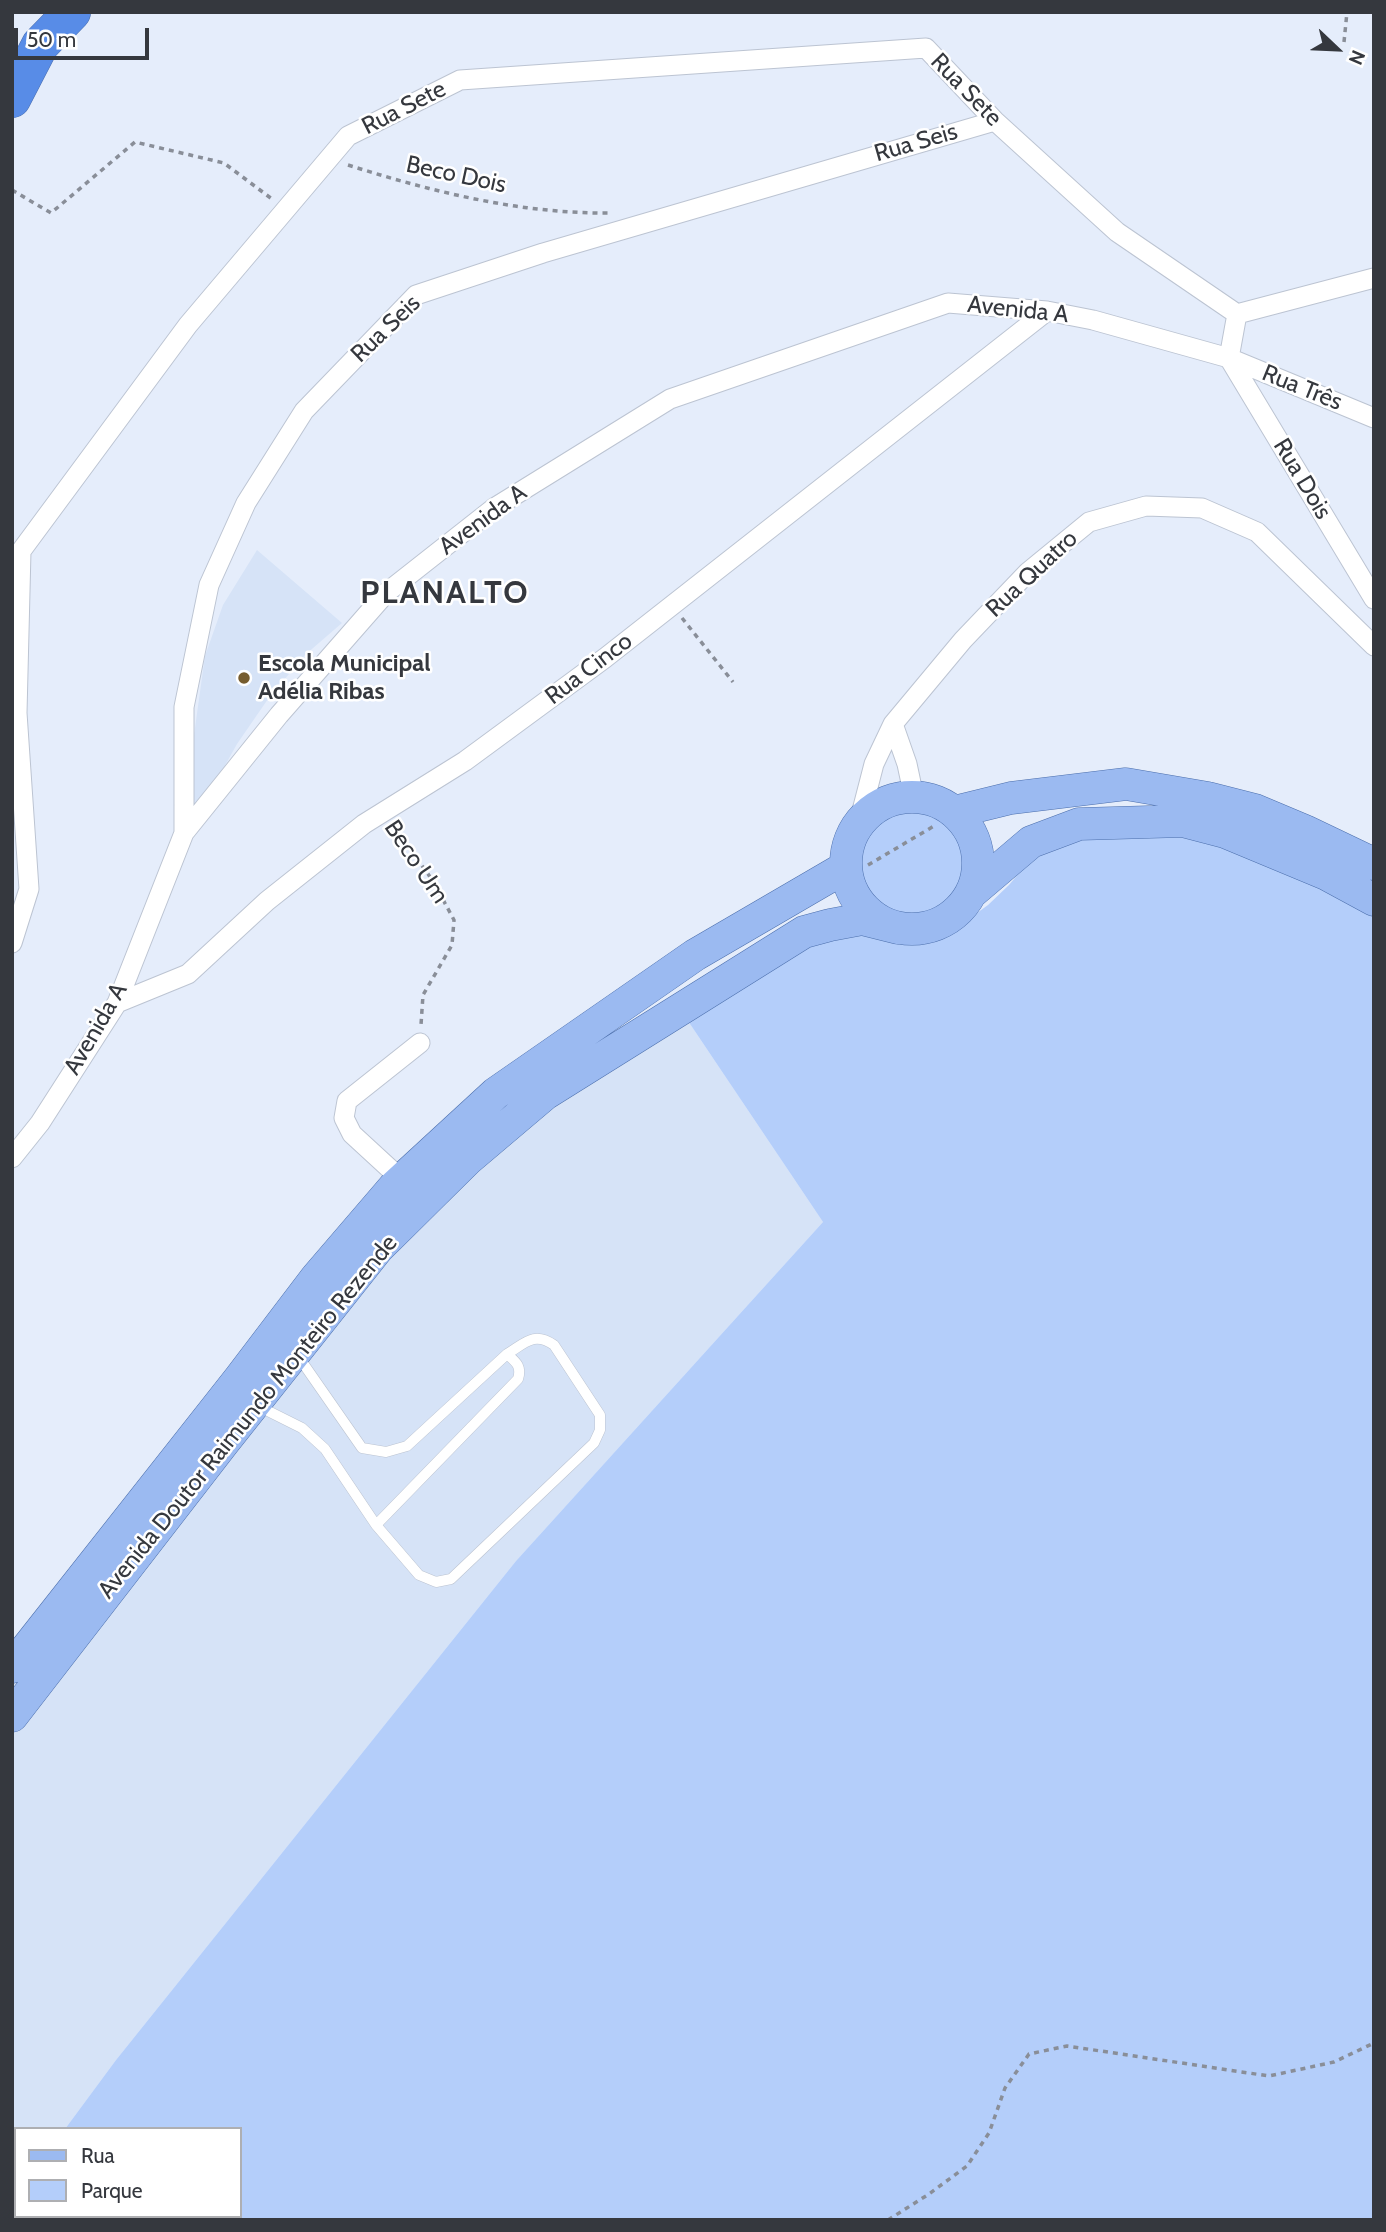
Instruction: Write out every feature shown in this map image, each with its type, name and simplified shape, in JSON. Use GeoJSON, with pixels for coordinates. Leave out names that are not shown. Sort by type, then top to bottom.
{"type":"FeatureCollection","features":[{"type":"Feature","properties":{"kind":"highway"},"geometry":{"type":"LineString","coordinates":[[12,99],[40,45],[72,12]]}},
{"type":"Feature","properties":{"kind":"main road"},"geometry":{"type":"LineString","coordinates":[[956,815],[1011,798],[1126,784],[1208,798],[1255,810],[1374,864]]}},
{"type":"Feature","properties":{"kind":"main road"},"geometry":{"type":"LineString","coordinates":[[898,928],[881,921],[866,910],[854,895],[847,872],[848,845],[858,826],[873,810],[892,800],[914,797],[935,801],[956,815],[968,828],[976,849],[977,871],[971,892]]}},
{"type":"Feature","properties":{"kind":"main road","name":"Avenida Doutor Raimundo Monteiro Rezende"},"geometry":{"type":"LineString","coordinates":[[12,1716],[378,1248],[467,1160],[545,1094],[804,932],[862,919],[898,928],[920,929],[941,923],[958,910],[971,892],[1031,842],[1079,824],[1183,821],[1225,832],[1326,874],[1374,900]]}},
{"type":"Feature","properties":{"kind":"main road","name":"Avenida Doutor Raimundo Monteiro Rezende"},"geometry":{"type":"LineString","coordinates":[[12,1667],[24,1640],[240,1378],[316,1278],[401,1180],[496,1093],[695,955],[847,872]]}},
{"type":"Feature","properties":{"kind":"street","name":"Rua Sete"},"geometry":{"type":"LineString","coordinates":[[12,943],[29,889],[17,713],[21,551],[188,325],[348,136],[460,80],[926,48],[996,121],[1117,232],[1237,314]]}},
{"type":"Feature","properties":{"kind":"street","name":"Rua Seis"},"geometry":{"type":"LineString","coordinates":[[184,833],[184,707],[209,586],[246,503],[304,411],[416,295],[543,253],[996,121]]}},
{"type":"Feature","properties":{"kind":"street"},"geometry":{"type":"LineString","coordinates":[[1229,359],[1237,314],[1374,278]]}},
{"type":"Feature","properties":{"kind":"street","name":"Avenida A"},"geometry":{"type":"LineString","coordinates":[[12,1158],[40,1123],[117,1003],[184,833],[279,715],[386,593],[494,508],[670,399],[948,303],[1047,311],[1093,320],[1229,359]]}},
{"type":"Feature","properties":{"kind":"street","name":"Rua Cinco"},"geometry":{"type":"LineString","coordinates":[[117,1003],[188,974],[267,901],[364,824],[466,761],[672,605],[1047,311]]}},
{"type":"Feature","properties":{"kind":"street","name":"Rua Três"},"geometry":{"type":"LineString","coordinates":[[1229,359],[1374,418]]}},
{"type":"Feature","properties":{"kind":"street","name":"Rua Dois"},"geometry":{"type":"LineString","coordinates":[[1229,359],[1374,599]]}},
{"type":"Feature","properties":{"kind":"street","name":"Rua Quatro"},"geometry":{"type":"LineString","coordinates":[[858,826],[874,764],[893,724],[963,640],[1028,572],[1089,522],[1146,506],[1202,508],[1257,533],[1374,646]]}},
{"type":"Feature","properties":{"kind":"street"},"geometry":{"type":"LineString","coordinates":[[893,724],[907,764],[914,797]]}},
{"type":"Feature","properties":{"kind":"street"},"geometry":{"type":"LineString","coordinates":[[401,1180],[352,1134],[344,1118],[348,1101],[419,1043]]}},
{"type":"Feature","properties":{"kind":"lane"},"geometry":{"type":"LineString","coordinates":[[254,1404],[302,1427],[325,1449],[376,1525],[419,1575],[436,1582],[451,1579],[594,1443],[600,1430],[600,1415],[554,1345],[545,1339],[534,1338],[507,1354],[407,1446],[386,1452],[362,1448],[296,1352]]}},
{"type":"Feature","properties":{"kind":"lane"},"geometry":{"type":"LineString","coordinates":[[376,1525],[518,1379],[519,1365],[507,1354]]}},
{"type":"Feature","properties":{"kind":"path"},"geometry":{"type":"LineString","coordinates":[[1344,42],[1347,12]]}},
{"type":"Feature","properties":{"kind":"path"},"geometry":{"type":"LineString","coordinates":[[12,190],[51,213],[135,142],[224,163],[286,210]]}},
{"type":"Feature","properties":{"kind":"path","name":"Beco Dois"},"geometry":{"type":"LineString","coordinates":[[329,159],[424,188],[482,201],[578,213]]}},
{"type":"Feature","properties":{"kind":"path"},"geometry":{"type":"LineString","coordinates":[[672,605],[733,682]]}},
{"type":"Feature","properties":{"kind":"path","name":"Beco Um"},"geometry":{"type":"LineString","coordinates":[[383,813],[410,846],[454,919],[452,945],[423,995],[419,1043]]}},
{"type":"Feature","properties":{"kind":"path"},"geometry":{"type":"LineString","coordinates":[[847,872],[956,815]]}},
{"type":"Feature","properties":{"kind":"path"},"geometry":{"type":"LineString","coordinates":[[888,2220],[967,2166],[989,2133],[1005,2088],[1029,2054],[1067,2046],[1269,2076],[1335,2062],[1374,2043]]}},
{"type":"Feature","properties":{"kind":"shaded area","name":"Escola Municipal Adélia Ribas"},"geometry":{"type":"Polygon","coordinates":[[[257,550],[342,623],[305,655],[268,699],[237,744],[195,819],[188,778],[205,656],[223,605],[257,550]]]}},
{"type":"Feature","properties":{"kind":"shaded area"},"geometry":{"type":"Polygon","coordinates":[[[684,1015],[823,1222],[516,1561],[116,2060],[66,2127],[14,2127],[12,2201],[12,1643],[352,1297],[454,1188],[542,1114],[684,1015]]]}},
{"type":"Feature","properties":{"kind":"green space"},"geometry":{"type":"Polygon","coordinates":[[[914,809],[935,813],[953,825],[965,843],[969,864],[965,885],[953,903],[935,915],[914,919],[893,915],[875,903],[863,885],[859,864],[863,843],[875,825],[893,813],[914,809]]]}},
{"type":"Feature","properties":{"kind":"green space"},"geometry":{"type":"Polygon","coordinates":[[[1171,826],[1374,906],[1374,2220],[12,2220],[14,2198],[14,2218],[242,2218],[242,2127],[66,2127],[116,2060],[516,1561],[823,1222],[684,1015],[818,933],[885,929],[922,937],[955,929],[988,905],[1009,885],[1041,847],[1077,830],[1171,826]]]}},
{"type":"Feature","properties":{"kind":"place","name":"Escola Municipal Adélia Ribas"},"geometry":{"type":"Point","coordinates":[244,678]}},
{"type":"Feature","properties":{"kind":"district","name":"PLANALTO"},"geometry":{"type":"Point","coordinates":[445,594]}}]}
